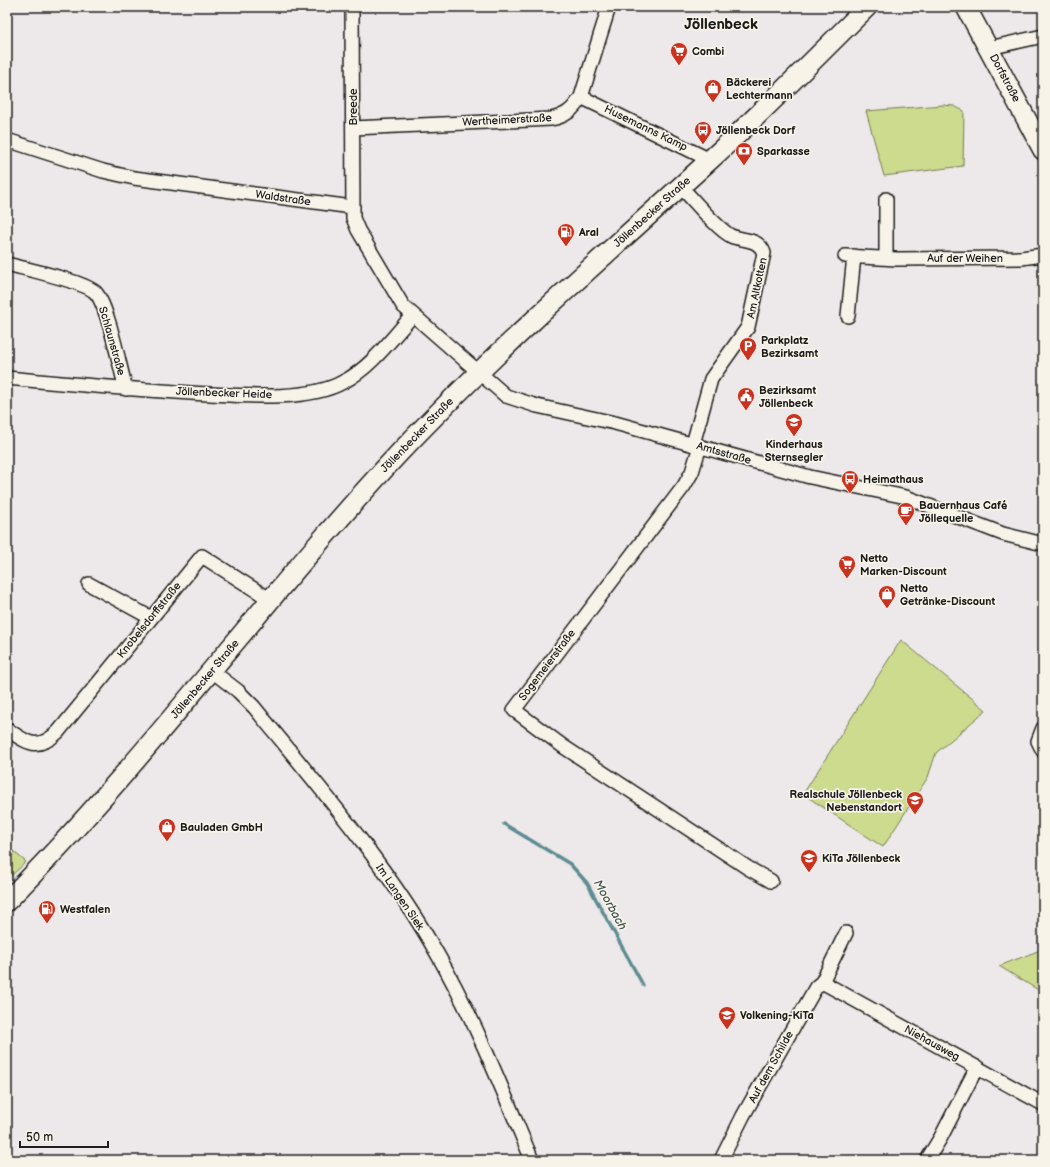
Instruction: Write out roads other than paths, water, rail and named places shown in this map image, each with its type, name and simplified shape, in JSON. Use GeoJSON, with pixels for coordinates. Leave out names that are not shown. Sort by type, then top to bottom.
{"type":"FeatureCollection","features":[{"type":"Feature","properties":{"kind":"main road","name":"Jöllenbecker Straße"},"geometry":{"type":"LineString","coordinates":[[7,901],[115,786],[212,672],[270,600],[378,476],[422,429],[479,373],[798,77],[867,7]]}},
{"type":"Feature","properties":{"kind":"main road","name":"Dorfstraße"},"geometry":{"type":"LineString","coordinates":[[966,7],[1043,150]]}},
{"type":"Feature","properties":{"kind":"street","name":"Breede"},"geometry":{"type":"LineString","coordinates":[[352,7],[352,207]]}},
{"type":"Feature","properties":{"kind":"street","name":"Wertheimerstraße"},"geometry":{"type":"LineString","coordinates":[[353,128],[551,119],[568,114],[581,97],[609,7]]}},
{"type":"Feature","properties":{"kind":"street"},"geometry":{"type":"LineString","coordinates":[[989,48],[1043,36]]}},
{"type":"Feature","properties":{"kind":"street","name":"Husemanns Kamp"},"geometry":{"type":"LineString","coordinates":[[581,97],[710,160]]}},
{"type":"Feature","properties":{"kind":"street","name":"Waldstraße"},"geometry":{"type":"LineString","coordinates":[[7,140],[103,171],[134,178],[352,207]]}},
{"type":"Feature","properties":{"kind":"street","name":"Am Altkotten"},"geometry":{"type":"LineString","coordinates":[[680,186],[724,231],[733,236],[747,239],[757,244],[763,249],[764,254],[748,327],[711,379],[697,445]]}},
{"type":"Feature","properties":{"kind":"street"},"geometry":{"type":"LineString","coordinates":[[886,199],[886,258]]}},
{"type":"Feature","properties":{"kind":"street"},"geometry":{"type":"LineString","coordinates":[[352,207],[353,218],[358,230],[403,306],[479,373]]}},
{"type":"Feature","properties":{"kind":"street","name":"Auf der Weihen"},"geometry":{"type":"LineString","coordinates":[[848,316],[849,256],[886,258],[1021,258],[1043,255]]}},
{"type":"Feature","properties":{"kind":"street","name":"Schlaunstraße"},"geometry":{"type":"LineString","coordinates":[[7,264],[85,286],[96,293],[103,306],[126,389]]}},
{"type":"Feature","properties":{"kind":"street","name":"Jöllenbecker Heide"},"geometry":{"type":"LineString","coordinates":[[7,378],[126,389],[236,395],[306,394],[326,390],[343,382],[366,367],[413,315]]}},
{"type":"Feature","properties":{"kind":"street","name":"Amtsstraße"},"geometry":{"type":"LineString","coordinates":[[479,373],[506,396],[517,400],[615,422],[810,477],[906,497],[1003,534],[1043,544]]}},
{"type":"Feature","properties":{"kind":"street","name":"Sogemeierstraße"},"geometry":{"type":"LineString","coordinates":[[697,445],[690,476],[684,486],[514,710],[571,752],[748,868],[771,881]]}},
{"type":"Feature","properties":{"kind":"street","name":"Knobelsdorffstraße"},"geometry":{"type":"LineString","coordinates":[[7,730],[20,739],[30,743],[40,744],[50,740],[202,556],[270,600]]}},
{"type":"Feature","properties":{"kind":"street"},"geometry":{"type":"LineString","coordinates":[[89,584],[151,618]]}},
{"type":"Feature","properties":{"kind":"street","name":"Im Langen Siek"},"geometry":{"type":"LineString","coordinates":[[212,672],[238,691],[254,707],[355,832],[412,913],[439,956],[478,1031],[532,1160]]}},
{"type":"Feature","properties":{"kind":"street"},"geometry":{"type":"LineString","coordinates":[[1043,728],[1038,741],[1043,752]]}},
{"type":"Feature","properties":{"kind":"street","name":"Auf dem Schilde"},"geometry":{"type":"LineString","coordinates":[[721,1160],[743,1116],[816,987],[822,982],[846,933]]}},
{"type":"Feature","properties":{"kind":"street","name":"Niehausweg"},"geometry":{"type":"LineString","coordinates":[[822,982],[1043,1104]]}},
{"type":"Feature","properties":{"kind":"street"},"geometry":{"type":"LineString","coordinates":[[927,1160],[941,1137],[977,1067]]}},
{"type":"Feature","properties":{"kind":"waterway","name":"Moorbach"},"geometry":{"type":"LineString","coordinates":[[504,824],[570,864],[587,883],[643,985]]}},
{"type":"Feature","properties":{"kind":"place","name":"Combi"},"geometry":{"type":"Point","coordinates":[679,66]}},
{"type":"Feature","properties":{"kind":"place","name":"Bäckerei Lechtermann"},"geometry":{"type":"Point","coordinates":[713,103]}},
{"type":"Feature","properties":{"kind":"place","name":"Jöllenbeck Dorf"},"geometry":{"type":"Point","coordinates":[703,145]}},
{"type":"Feature","properties":{"kind":"place","name":"Sparkasse"},"geometry":{"type":"Point","coordinates":[744,166]}},
{"type":"Feature","properties":{"kind":"place","name":"Aral"},"geometry":{"type":"Point","coordinates":[566,247]}},
{"type":"Feature","properties":{"kind":"place","name":"Parkplatz Bezirksamt"},"geometry":{"type":"Point","coordinates":[748,361]}},
{"type":"Feature","properties":{"kind":"place","name":"Bezirksamt Jöllenbeck"},"geometry":{"type":"Point","coordinates":[746,411]}},
{"type":"Feature","properties":{"kind":"place","name":"Kinderhaus Sternsegler"},"geometry":{"type":"Point","coordinates":[794,437]}},
{"type":"Feature","properties":{"kind":"place","name":"Heimathaus"},"geometry":{"type":"Point","coordinates":[850,494]}},
{"type":"Feature","properties":{"kind":"place","name":"Bauernhaus Café Jöllequelle"},"geometry":{"type":"Point","coordinates":[906,526]}},
{"type":"Feature","properties":{"kind":"place","name":"Netto Marken-Discount"},"geometry":{"type":"Point","coordinates":[847,579]}},
{"type":"Feature","properties":{"kind":"place","name":"Netto Getränke-Discount"},"geometry":{"type":"Point","coordinates":[887,609]}},
{"type":"Feature","properties":{"kind":"place","name":"Realschule Jöllenbeck Nebenstandort"},"geometry":{"type":"Point","coordinates":[915,815]}},
{"type":"Feature","properties":{"kind":"place","name":"Bauladen GmbH"},"geometry":{"type":"Point","coordinates":[167,842]}},
{"type":"Feature","properties":{"kind":"place","name":"KiTa Jöllenbeck"},"geometry":{"type":"Point","coordinates":[809,873]}},
{"type":"Feature","properties":{"kind":"place","name":"Westfalen"},"geometry":{"type":"Point","coordinates":[47,924]}},
{"type":"Feature","properties":{"kind":"place","name":"Volkening-KiTa"},"geometry":{"type":"Point","coordinates":[727,1030]}},
{"type":"Feature","properties":{"kind":"district","name":"Jöllenbeck"},"geometry":{"type":"Point","coordinates":[721,24]}}]}
